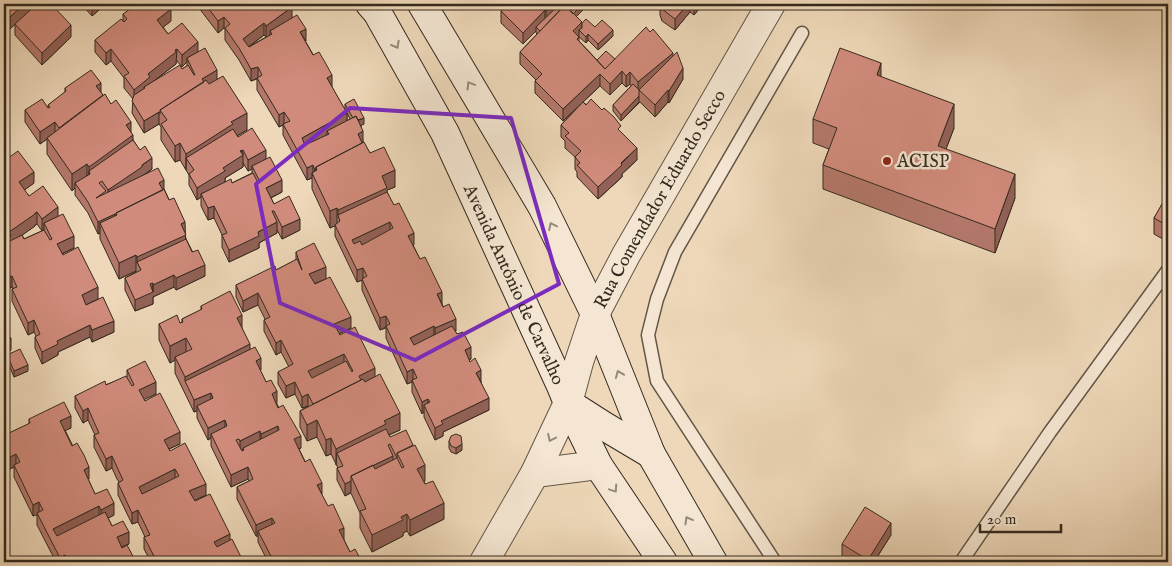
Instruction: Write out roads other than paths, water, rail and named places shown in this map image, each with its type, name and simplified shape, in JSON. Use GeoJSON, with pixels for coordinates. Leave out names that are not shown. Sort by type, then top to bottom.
{"type":"FeatureCollection","features":[{"type":"Feature","properties":{"kind":"main road","name":"Avenida Antônio de Carvalho"},"geometry":{"type":"LineString","coordinates":[[370,4],[377,12],[444,133],[598,465],[664,562]]}},
{"type":"Feature","properties":{"kind":"main road"},"geometry":{"type":"LineString","coordinates":[[422,4],[542,206],[595,314],[651,454],[713,562]]}},
{"type":"Feature","properties":{"kind":"main road","name":"Rua Comendador Eduardo Secco"},"geometry":{"type":"LineString","coordinates":[[484,562],[535,473],[568,403],[595,314],[626,255],[771,4]]}},
{"type":"Feature","properties":{"kind":"main road"},"geometry":{"type":"LineString","coordinates":[[568,403],[651,454]]}},
{"type":"Feature","properties":{"kind":"main road"},"geometry":{"type":"LineString","coordinates":[[535,473],[598,465]]}},
{"type":"Feature","properties":{"kind":"lane"},"geometry":{"type":"LineString","coordinates":[[775,562],[657,381],[648,335],[657,298],[675,252],[802,33]]}},
{"type":"Feature","properties":{"kind":"lane"},"geometry":{"type":"LineString","coordinates":[[961,562],[1050,432],[1168,270]]}},
{"type":"Feature","properties":{"kind":"place","name":"ACISP"},"geometry":{"type":"Point","coordinates":[887,161]}}]}
